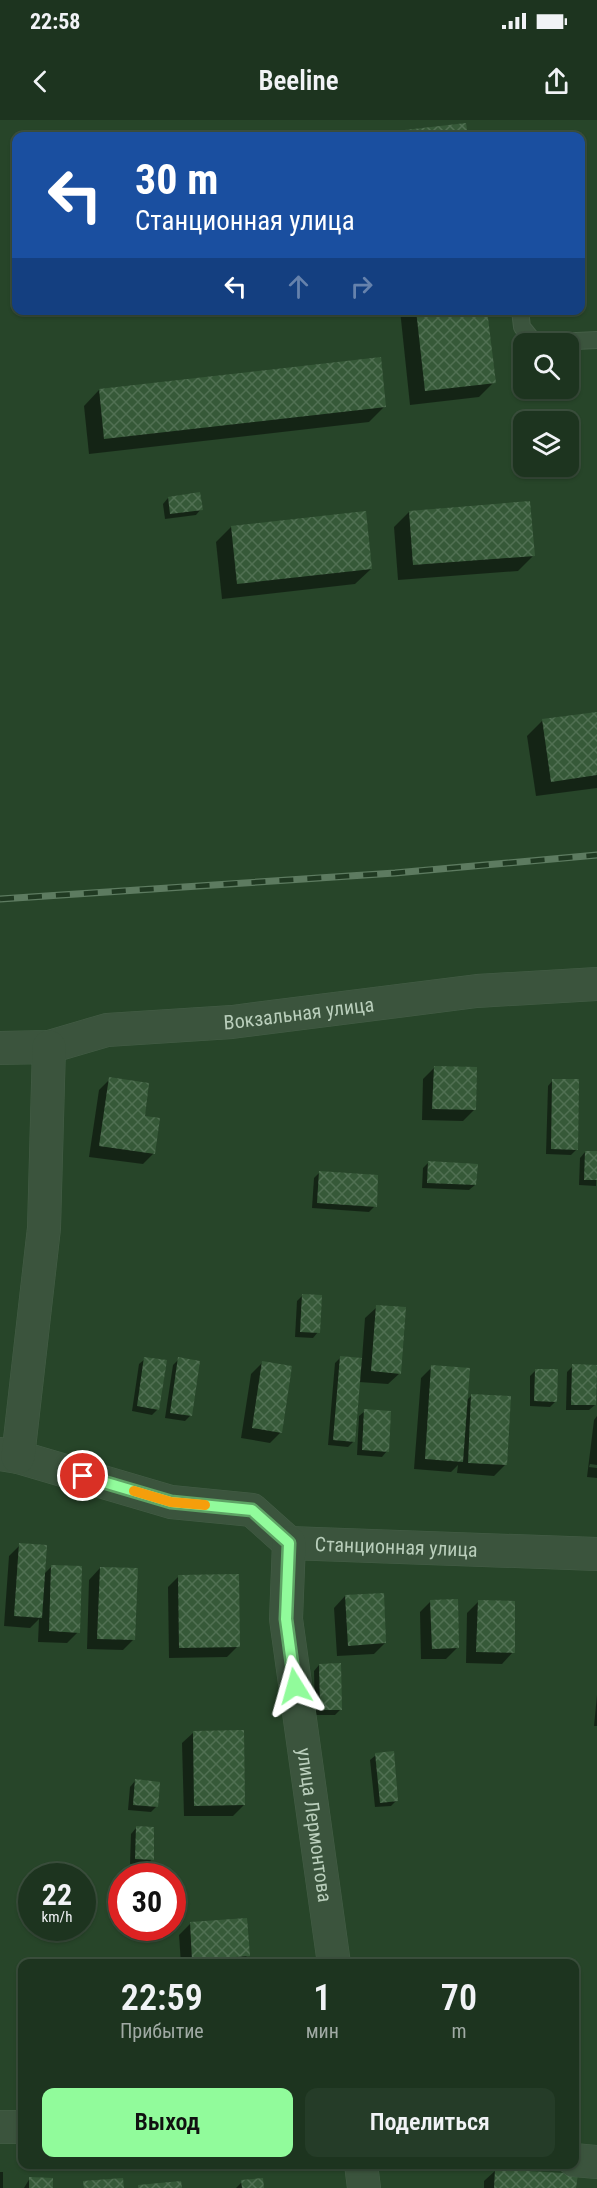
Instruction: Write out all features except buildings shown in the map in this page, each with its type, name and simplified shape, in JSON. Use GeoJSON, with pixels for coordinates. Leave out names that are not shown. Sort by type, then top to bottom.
{"type":"FeatureCollection","features":[{"type":"Feature","properties":{"kind":"street","name":"Вокзальная улица"},"geometry":{"type":"LineString","coordinates":[[0,1048],[49,1047],[107,1030],[232,1022],[477,991],[597,984]]}},
{"type":"Feature","properties":{"kind":"street"},"geometry":{"type":"LineString","coordinates":[[9,1455],[44,1228],[49,1047]]}},
{"type":"Feature","properties":{"kind":"street","name":"Станционная улица"},"geometry":{"type":"LineString","coordinates":[[9,1455],[171,1502],[252,1510],[289,1543],[597,1554]]}},
{"type":"Feature","properties":{"kind":"street","name":"улица Лермонтова"},"geometry":{"type":"LineString","coordinates":[[289,1543],[286,1619],[333,1959]]}},
{"type":"Feature","properties":{"kind":"street"},"geometry":{"type":"LineString","coordinates":[[0,2127],[18,2127]]}},
{"type":"Feature","properties":{"kind":"street"},"geometry":{"type":"LineString","coordinates":[[579,2160],[597,2162]]}},
{"type":"Feature","properties":{"kind":"street"},"geometry":{"type":"LineString","coordinates":[[362,2169],[364,2188]]}},
{"type":"Feature","properties":{"kind":"lane"},"geometry":{"type":"LineString","coordinates":[[521,315],[522,327],[535,343],[597,340]]}},
{"type":"Feature","properties":{"kind":"railway"},"geometry":{"type":"LineString","coordinates":[[0,899],[395,873],[597,855]]}},
{"type":"Feature","properties":{"kind":"slow traffic"},"geometry":{"type":"LineString","coordinates":[[134,1491],[171,1502],[205,1505]]}},
{"type":"Feature","properties":{"kind":"route"},"geometry":{"type":"LineString","coordinates":[[83,1476],[171,1502],[252,1510],[289,1543],[286,1619],[295,1686]]}}]}
